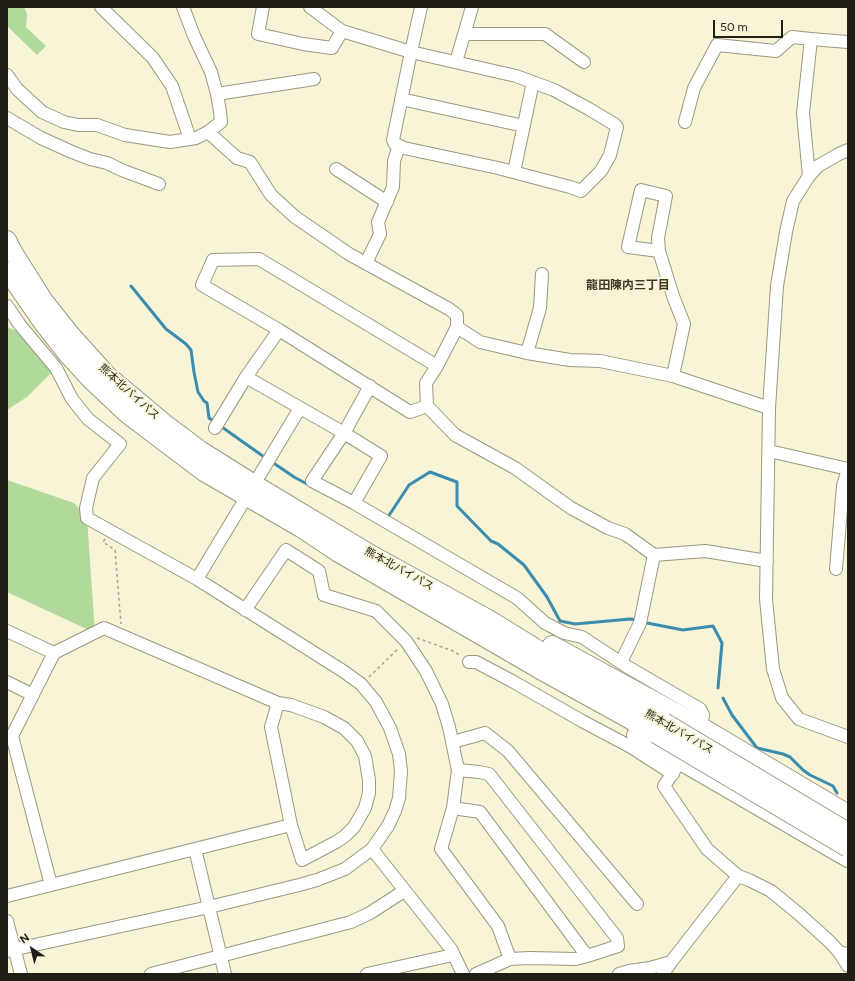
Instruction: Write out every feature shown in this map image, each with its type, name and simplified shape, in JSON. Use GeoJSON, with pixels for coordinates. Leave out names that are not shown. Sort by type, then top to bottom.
{"type":"FeatureCollection","features":[{"type":"Feature","properties":{"kind":"highway","name":"熊本北バイパス"},"geometry":{"type":"LineString","coordinates":[[7,240],[44,301],[71,335],[108,376],[164,423],[301,528],[337,552],[544,672],[660,728],[848,832]]}},
{"type":"Feature","properties":{"kind":"highway","name":"熊本北バイパス"},"geometry":{"type":"LineString","coordinates":[[7,271],[43,323],[68,355],[126,413],[204,472],[250,490],[335,532],[372,555],[490,620],[589,681],[848,848]]}},
{"type":"Feature","properties":{"kind":"highway"},"geometry":{"type":"LineString","coordinates":[[335,532],[405,561],[701,727],[848,814]]}},
{"type":"Feature","properties":{"kind":"highway"},"geometry":{"type":"LineString","coordinates":[[478,634],[510,660],[592,710],[677,767],[848,858]]}},
{"type":"Feature","properties":{"kind":"street"},"geometry":{"type":"LineString","coordinates":[[101,7],[152,58],[172,86],[190,139]]}},
{"type":"Feature","properties":{"kind":"street"},"geometry":{"type":"LineString","coordinates":[[7,75],[17,89],[42,112],[64,122],[78,125],[97,125],[125,135],[170,142],[196,138],[208,132],[220,122],[217,94],[211,72],[194,36],[183,7]]}},
{"type":"Feature","properties":{"kind":"street"},"geometry":{"type":"LineString","coordinates":[[262,7],[258,34],[303,44],[332,48],[342,31]]}},
{"type":"Feature","properties":{"kind":"street"},"geometry":{"type":"LineString","coordinates":[[310,7],[342,31],[411,52],[516,76],[554,90],[589,109],[617,127],[610,155],[601,170],[581,191],[514,172],[395,144],[393,141],[411,52],[419,7]]}},
{"type":"Feature","properties":{"kind":"street"},"geometry":{"type":"LineString","coordinates":[[456,62],[472,7]]}},
{"type":"Feature","properties":{"kind":"street"},"geometry":{"type":"LineString","coordinates":[[464,34],[545,34],[584,62]]}},
{"type":"Feature","properties":{"kind":"street"},"geometry":{"type":"LineString","coordinates":[[686,122],[694,88],[716,45],[776,51],[792,36],[848,42]]}},
{"type":"Feature","properties":{"kind":"street"},"geometry":{"type":"LineString","coordinates":[[809,176],[804,113],[811,39]]}},
{"type":"Feature","properties":{"kind":"street"},"geometry":{"type":"LineString","coordinates":[[217,94],[314,79]]}},
{"type":"Feature","properties":{"kind":"street"},"geometry":{"type":"LineString","coordinates":[[514,172],[532,82]]}},
{"type":"Feature","properties":{"kind":"street"},"geometry":{"type":"LineString","coordinates":[[401,99],[524,126]]}},
{"type":"Feature","properties":{"kind":"street"},"geometry":{"type":"LineString","coordinates":[[7,118],[41,138],[72,152],[90,159],[107,163],[159,184]]}},
{"type":"Feature","properties":{"kind":"street"},"geometry":{"type":"LineString","coordinates":[[208,132],[237,158],[250,162],[271,195],[295,216],[349,254],[449,309],[457,315],[457,327],[437,366],[426,383],[427,406],[455,435],[516,468],[571,508],[608,528],[625,534],[654,555],[705,551],[767,561]]}},
{"type":"Feature","properties":{"kind":"street"},"geometry":{"type":"LineString","coordinates":[[366,263],[380,234],[378,222],[393,187],[394,161],[399,146]]}},
{"type":"Feature","properties":{"kind":"street"},"geometry":{"type":"LineString","coordinates":[[848,150],[818,166],[809,176],[794,201],[786,232],[777,286],[770,408],[766,599],[773,669],[782,698],[799,719],[848,737]]}},
{"type":"Feature","properties":{"kind":"street"},"geometry":{"type":"LineString","coordinates":[[336,169],[387,202]]}},
{"type":"Feature","properties":{"kind":"street"},"geometry":{"type":"LineString","coordinates":[[659,251],[628,247],[640,190],[666,196],[658,238],[659,251],[673,296],[684,324],[672,376]]}},
{"type":"Feature","properties":{"kind":"street"},"geometry":{"type":"LineString","coordinates":[[427,406],[410,412],[279,330],[202,285],[213,260],[259,259],[437,366]]}},
{"type":"Feature","properties":{"kind":"street"},"geometry":{"type":"LineString","coordinates":[[527,353],[540,308],[542,274]]}},
{"type":"Feature","properties":{"kind":"street"},"geometry":{"type":"LineString","coordinates":[[7,306],[20,325],[56,368],[72,399],[88,418],[120,444],[93,478],[86,508],[87,518],[197,579],[343,671],[361,684],[376,702],[390,728],[399,754],[401,771],[399,798],[388,826],[372,849],[344,869],[317,880],[209,907],[11,950]]}},
{"type":"Feature","properties":{"kind":"street"},"geometry":{"type":"LineString","coordinates":[[457,327],[480,342],[527,353],[570,360],[600,361],[672,376],[770,408]]}},
{"type":"Feature","properties":{"kind":"street"},"geometry":{"type":"LineString","coordinates":[[215,428],[246,378],[279,330]]}},
{"type":"Feature","properties":{"kind":"street"},"geometry":{"type":"LineString","coordinates":[[246,378],[344,433],[381,456],[354,503]]}},
{"type":"Feature","properties":{"kind":"street"},"geometry":{"type":"LineString","coordinates":[[370,386],[344,433],[312,481],[354,503],[517,598],[545,623],[564,633],[582,637],[700,709],[703,715],[701,727],[664,786],[707,849],[738,876],[770,891],[799,914],[843,953],[848,966]]}},
{"type":"Feature","properties":{"kind":"street"},"geometry":{"type":"LineString","coordinates":[[197,579],[300,408]]}},
{"type":"Feature","properties":{"kind":"street"},"geometry":{"type":"LineString","coordinates":[[769,452],[848,469],[842,486],[836,569]]}},
{"type":"Feature","properties":{"kind":"street"},"geometry":{"type":"LineString","coordinates":[[245,610],[286,550],[318,571],[324,595],[376,611],[406,641],[426,671],[438,695],[449,727],[458,770],[453,808],[440,849],[498,926],[510,959]]}},
{"type":"Feature","properties":{"kind":"street"},"geometry":{"type":"LineString","coordinates":[[621,662],[640,623],[654,555]]}},
{"type":"Feature","properties":{"kind":"street"},"geometry":{"type":"LineString","coordinates":[[51,885],[12,736],[54,653],[104,628],[278,703],[291,705],[324,717],[344,728],[357,741],[362,749],[368,768],[369,792],[365,808],[354,827],[340,839],[302,860],[291,824],[271,727],[278,703]]}},
{"type":"Feature","properties":{"kind":"street"},"geometry":{"type":"LineString","coordinates":[[7,631],[54,653]]}},
{"type":"Feature","properties":{"kind":"street"},"geometry":{"type":"LineString","coordinates":[[469,662],[476,662],[625,744],[677,767]]}},
{"type":"Feature","properties":{"kind":"street"},"geometry":{"type":"LineString","coordinates":[[7,682],[33,695]]}},
{"type":"Feature","properties":{"kind":"street"},"geometry":{"type":"LineString","coordinates":[[453,742],[485,733],[508,751],[637,904]]}},
{"type":"Feature","properties":{"kind":"street"},"geometry":{"type":"LineString","coordinates":[[458,770],[489,774],[617,938],[618,946],[576,959],[510,959],[476,974]]}},
{"type":"Feature","properties":{"kind":"street"},"geometry":{"type":"LineString","coordinates":[[453,808],[480,812],[587,956]]}},
{"type":"Feature","properties":{"kind":"street"},"geometry":{"type":"LineString","coordinates":[[7,896],[291,824]]}},
{"type":"Feature","properties":{"kind":"street"},"geometry":{"type":"LineString","coordinates":[[195,849],[225,974]]}},
{"type":"Feature","properties":{"kind":"street"},"geometry":{"type":"LineString","coordinates":[[372,849],[451,949],[463,974]]}},
{"type":"Feature","properties":{"kind":"street"},"geometry":{"type":"LineString","coordinates":[[663,974],[738,876]]}},
{"type":"Feature","properties":{"kind":"street"},"geometry":{"type":"LineString","coordinates":[[151,974],[351,922],[370,913],[404,891]]}},
{"type":"Feature","properties":{"kind":"street"},"geometry":{"type":"LineString","coordinates":[[7,921],[11,950],[21,974]]}},
{"type":"Feature","properties":{"kind":"street"},"geometry":{"type":"LineString","coordinates":[[367,974],[454,955]]}},
{"type":"Feature","properties":{"kind":"street"},"geometry":{"type":"LineString","coordinates":[[620,974],[671,962]]}},
{"type":"Feature","properties":{"kind":"path"},"geometry":{"type":"LineString","coordinates":[[109,531],[103,542],[115,550],[122,636]]}},
{"type":"Feature","properties":{"kind":"path"},"geometry":{"type":"LineString","coordinates":[[361,684],[412,637],[453,651],[469,662]]}},
{"type":"Feature","properties":{"kind":"green space"},"geometry":{"type":"Polygon","coordinates":[[[7,7],[24,7],[27,14],[26,27],[46,46],[37,55],[7,26],[7,7]]]}},
{"type":"Feature","properties":{"kind":"green space"},"geometry":{"type":"Polygon","coordinates":[[[7,327],[29,336],[56,368],[27,397],[7,410],[7,327]]]}},
{"type":"Feature","properties":{"kind":"green space"},"geometry":{"type":"Polygon","coordinates":[[[7,480],[74,503],[87,518],[95,633],[7,592],[7,480]]]}},
{"type":"Feature","properties":{"kind":"waterway"},"geometry":{"type":"LineString","coordinates":[[131,286],[166,329],[186,344],[191,350],[198,392],[207,403],[209,418],[215,422]]}},
{"type":"Feature","properties":{"kind":"waterway"},"geometry":{"type":"LineString","coordinates":[[219,425],[267,459]]}},
{"type":"Feature","properties":{"kind":"waterway"},"geometry":{"type":"LineString","coordinates":[[272,462],[309,485]]}},
{"type":"Feature","properties":{"kind":"waterway"},"geometry":{"type":"LineString","coordinates":[[386,520],[409,485],[430,472],[457,482],[457,506],[491,541],[498,544],[524,565],[547,597],[560,621],[575,624],[630,619],[637,620]]}},
{"type":"Feature","properties":{"kind":"waterway"},"geometry":{"type":"LineString","coordinates":[[642,622],[683,630],[713,626],[722,643],[718,688]]}},
{"type":"Feature","properties":{"kind":"waterway"},"geometry":{"type":"LineString","coordinates":[[723,698],[732,715],[757,748],[790,757],[810,775],[833,786],[837,793]]}},
{"type":"Feature","properties":{"kind":"district","name":"龍田陳内三丁目"},"geometry":{"type":"Point","coordinates":[628,285]}}]}
